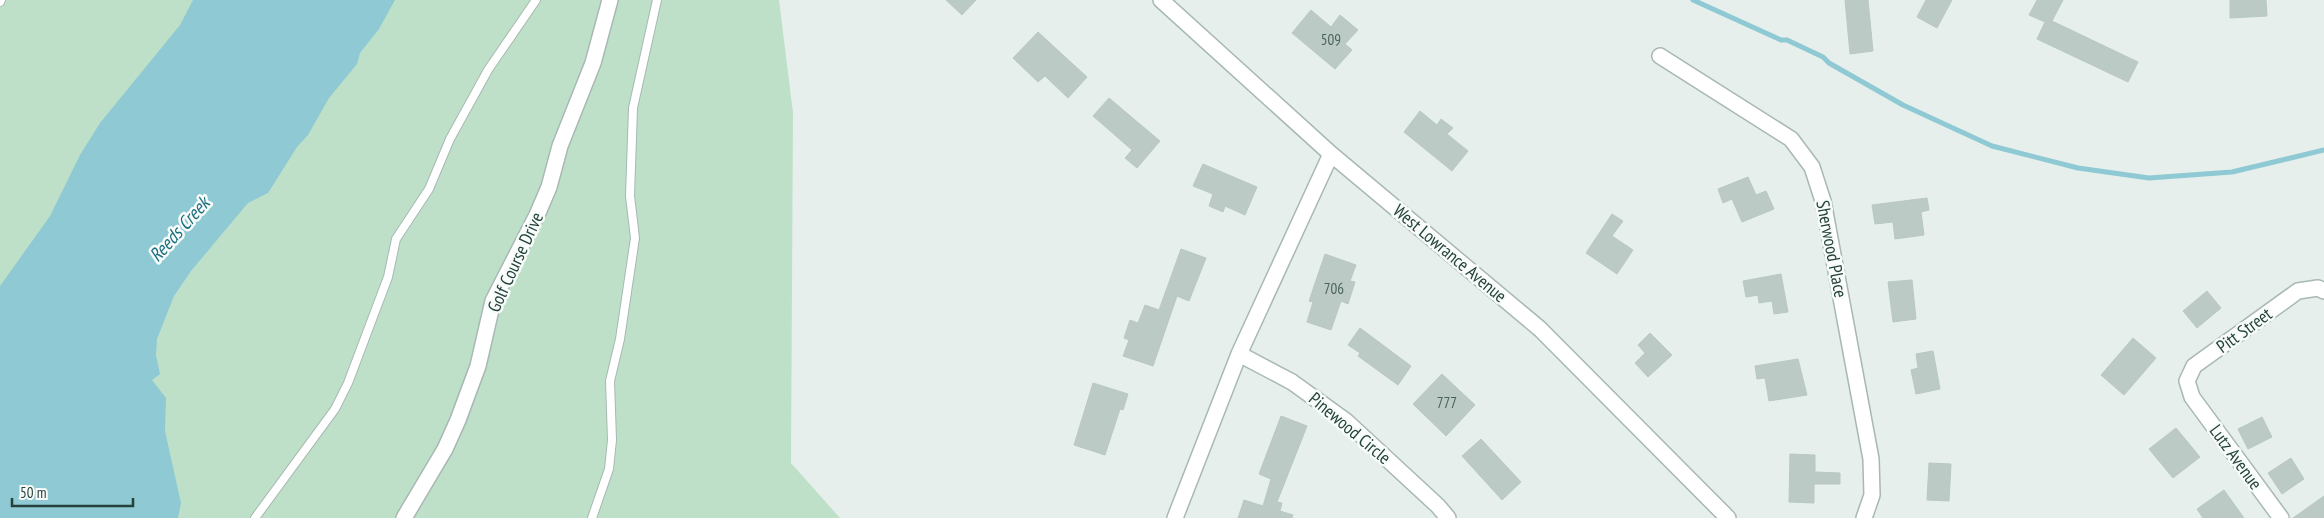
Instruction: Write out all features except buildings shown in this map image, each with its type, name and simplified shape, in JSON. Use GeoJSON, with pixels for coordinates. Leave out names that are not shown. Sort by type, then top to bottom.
{"type":"FeatureCollection","features":[{"type":"Feature","properties":{"kind":"street","name":"Golf Course Drive"},"geometry":{"type":"LineString","coordinates":[[404,518],[445,449],[458,420],[478,366],[493,301],[549,186],[560,146],[593,63],[610,0]]}},
{"type":"Feature","properties":{"kind":"street","name":"West Lowrance Avenue"},"geometry":{"type":"LineString","coordinates":[[1161,0],[1331,154],[1540,329],[1728,518]]}},
{"type":"Feature","properties":{"kind":"street","name":"Sherwood Place"},"geometry":{"type":"LineString","coordinates":[[1660,56],[1791,138],[1812,167],[1824,201],[1871,458],[1872,495],[1864,518]]}},
{"type":"Feature","properties":{"kind":"street"},"geometry":{"type":"LineString","coordinates":[[1175,518],[1239,354],[1331,154]]}},
{"type":"Feature","properties":{"kind":"street","name":"Pitt Street"},"geometry":{"type":"LineString","coordinates":[[2192,396],[2187,381],[2194,366],[2298,291],[2318,288],[2324,291]]}},
{"type":"Feature","properties":{"kind":"street","name":"Pinewood Circle"},"geometry":{"type":"LineString","coordinates":[[1239,354],[1292,382],[1346,421],[1438,506],[1448,518]]}},
{"type":"Feature","properties":{"kind":"street","name":"Lutz Avenue"},"geometry":{"type":"LineString","coordinates":[[2192,396],[2281,518]]}},
{"type":"Feature","properties":{"kind":"lane"},"geometry":{"type":"LineString","coordinates":[[255,518],[329,417],[344,392],[388,277],[396,239],[428,189],[450,139],[488,70],[536,0]]}},
{"type":"Feature","properties":{"kind":"lane"},"geometry":{"type":"LineString","coordinates":[[592,518],[609,469],[612,440],[610,381],[620,338],[635,238],[630,196],[633,108],[657,0]]}},
{"type":"Feature","properties":{"kind":"green space"},"geometry":{"type":"Polygon","coordinates":[[[0,0],[779,0],[793,113],[791,463],[840,518],[0,518],[0,0]]]}},
{"type":"Feature","properties":{"kind":"water","name":"Reeds Creek"},"geometry":{"type":"Polygon","coordinates":[[[193,0],[395,0],[379,29],[360,53],[357,64],[329,98],[308,135],[297,147],[268,193],[248,203],[191,271],[174,296],[157,339],[156,355],[160,374],[152,380],[166,398],[165,431],[181,503],[178,518],[0,518],[0,286],[50,216],[80,155],[100,123],[180,25],[193,0]]]}},
{"type":"Feature","properties":{"kind":"waterway"},"geometry":{"type":"LineString","coordinates":[[1693,0],[1823,57],[1829,63],[1903,105],[1992,146],[2078,168],[2149,178],[2232,172],[2324,150]]}}]}
